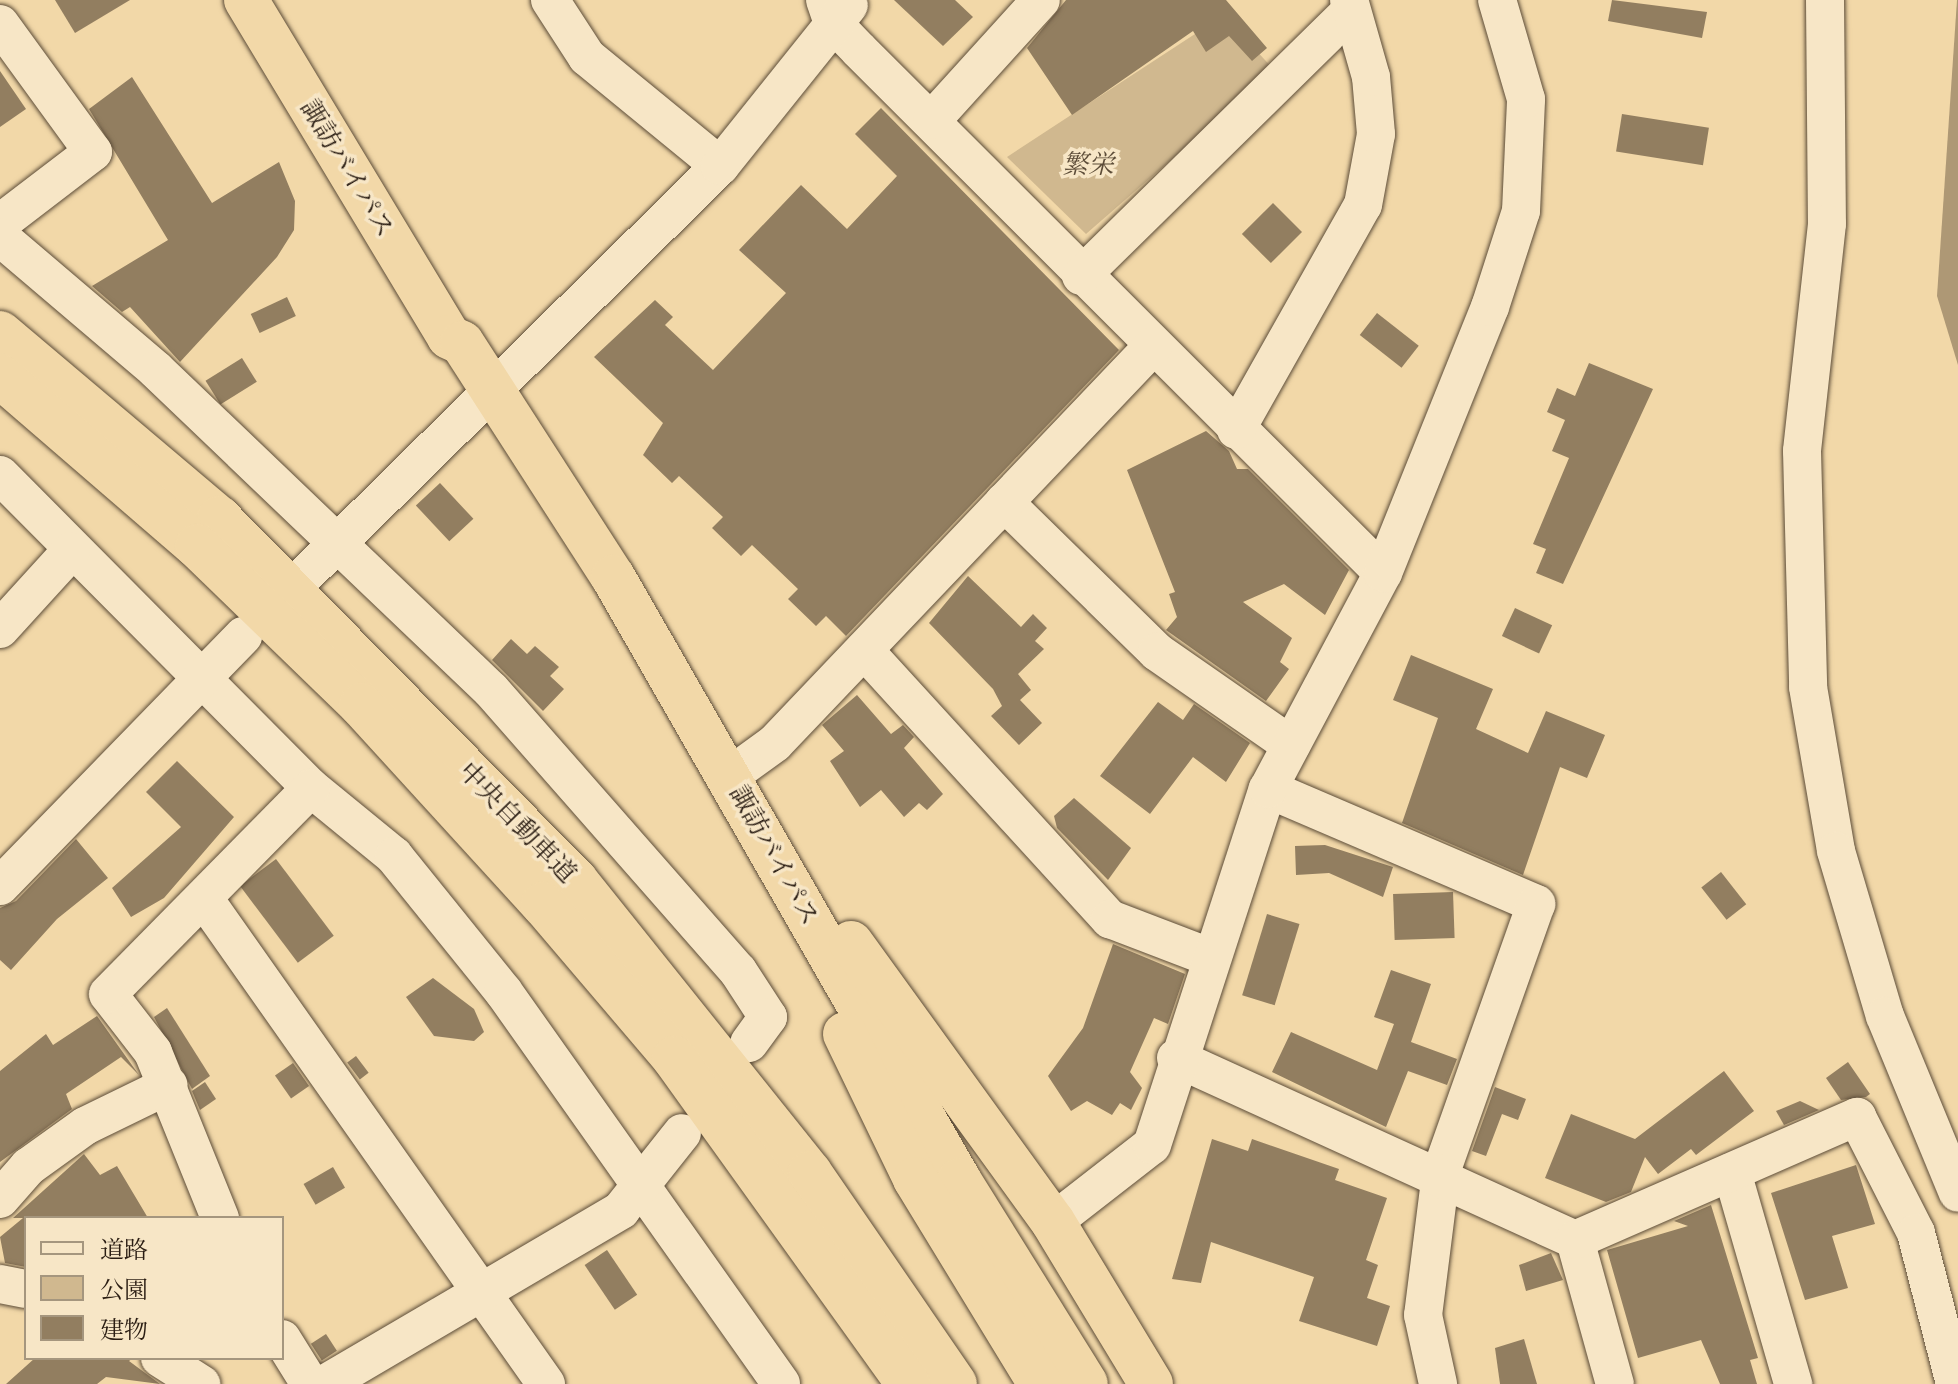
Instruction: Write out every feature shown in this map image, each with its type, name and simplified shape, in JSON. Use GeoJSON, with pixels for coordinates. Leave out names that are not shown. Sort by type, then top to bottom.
{"type":"FeatureCollection","features":[{"type":"Feature","properties":{"kind":"highway","name":"諏訪バイパス"},"geometry":{"type":"LineString","coordinates":[[246,0],[449,337],[448,349],[484,396],[738,787],[959,1180],[1086,1384]]}},
{"type":"Feature","properties":{"kind":"highway","name":"中央自動車道"},"geometry":{"type":"LineString","coordinates":[[0,333],[219,518],[576,881],[810,1173],[955,1384]]}},
{"type":"Feature","properties":{"kind":"highway","name":"中央自動車道"},"geometry":{"type":"LineString","coordinates":[[0,376],[285,631],[543,904],[674,1058],[908,1384]]}},
{"type":"Feature","properties":{"kind":"highway","name":"諏訪バイパス"},"geometry":{"type":"LineString","coordinates":[[484,396],[1073,1384]]}},
{"type":"Feature","properties":{"kind":"highway"},"geometry":{"type":"LineString","coordinates":[[738,787],[754,800],[1053,1222],[1151,1384]]}},
{"type":"Feature","properties":{"kind":"highway"},"geometry":{"type":"LineString","coordinates":[[770,876],[915,1179],[1040,1384]]}},
{"type":"Feature","properties":{"kind":"street"},"geometry":{"type":"LineString","coordinates":[[550,0],[587,57],[720,166]]}},
{"type":"Feature","properties":{"kind":"street"},"geometry":{"type":"LineString","coordinates":[[932,120],[1041,0]]}},
{"type":"Feature","properties":{"kind":"street"},"geometry":{"type":"LineString","coordinates":[[1053,1222],[1152,1145],[1207,956],[1268,789],[1383,573],[1521,211],[1526,99],[1497,0]]}},
{"type":"Feature","properties":{"kind":"street"},"geometry":{"type":"LineString","coordinates":[[1825,0],[1829,115],[1827,224],[1802,451],[1801,591],[1817,769],[1885,1016],[1958,1193]]}},
{"type":"Feature","properties":{"kind":"street"},"geometry":{"type":"LineString","coordinates":[[1829,115],[1836,85],[1836,0]]}},
{"type":"Feature","properties":{"kind":"street"},"geometry":{"type":"LineString","coordinates":[[1081,276],[1350,5],[1371,77],[1376,134],[1363,205],[1236,430]]}},
{"type":"Feature","properties":{"kind":"street"},"geometry":{"type":"LineString","coordinates":[[306,574],[720,166],[837,8],[932,120],[1081,276],[1383,573]]}},
{"type":"Feature","properties":{"kind":"street"},"geometry":{"type":"LineString","coordinates":[[0,24],[93,152],[0,223]]}},
{"type":"Feature","properties":{"kind":"street"},"geometry":{"type":"LineString","coordinates":[[0,237],[156,370],[491,690],[738,971],[768,1017],[749,1043]]}},
{"type":"Feature","properties":{"kind":"street"},"geometry":{"type":"LineString","coordinates":[[738,787],[775,743],[1153,346]]}},
{"type":"Feature","properties":{"kind":"street"},"geometry":{"type":"LineString","coordinates":[[0,475],[71,551],[311,788],[394,856],[644,1186],[781,1384]]}},
{"type":"Feature","properties":{"kind":"street"},"geometry":{"type":"LineString","coordinates":[[1004,502],[1157,652],[1291,745]]}},
{"type":"Feature","properties":{"kind":"street"},"geometry":{"type":"LineString","coordinates":[[0,629],[71,551]]}},
{"type":"Feature","properties":{"kind":"street"},"geometry":{"type":"LineString","coordinates":[[0,886],[243,636]]}},
{"type":"Feature","properties":{"kind":"street"},"geometry":{"type":"LineString","coordinates":[[864,650],[1110,919],[1207,956]]}},
{"type":"Feature","properties":{"kind":"street"},"geometry":{"type":"LineString","coordinates":[[219,1216],[169,1085],[108,994],[205,900],[311,788]]}},
{"type":"Feature","properties":{"kind":"street"},"geometry":{"type":"LineString","coordinates":[[1268,789],[1536,904],[1441,1173],[1423,1315],[1438,1384]]}},
{"type":"Feature","properties":{"kind":"street"},"geometry":{"type":"LineString","coordinates":[[205,900],[546,1384]]}},
{"type":"Feature","properties":{"kind":"street"},"geometry":{"type":"LineString","coordinates":[[1176,1058],[1441,1173],[1575,1240],[1615,1384]]}},
{"type":"Feature","properties":{"kind":"street"},"geometry":{"type":"LineString","coordinates":[[0,1199],[28,1167],[85,1126],[169,1085]]}},
{"type":"Feature","properties":{"kind":"street"},"geometry":{"type":"LineString","coordinates":[[1575,1240],[1857,1117],[1916,1233],[1955,1384]]}},
{"type":"Feature","properties":{"kind":"street"},"geometry":{"type":"LineString","coordinates":[[325,1384],[621,1210],[644,1186],[682,1133]]}},
{"type":"Feature","properties":{"kind":"street"},"geometry":{"type":"LineString","coordinates":[[1732,1172],[1793,1384]]}},
{"type":"Feature","properties":{"kind":"street"},"geometry":{"type":"LineString","coordinates":[[0,1284],[24,1289]]}},
{"type":"Feature","properties":{"kind":"street"},"geometry":{"type":"LineString","coordinates":[[284,1342],[310,1384]]}},
{"type":"Feature","properties":{"kind":"street"},"geometry":{"type":"LineString","coordinates":[[163,1360],[201,1384]]}},
{"type":"Feature","properties":{"kind":"green space","name":"繁栄"},"geometry":{"type":"Polygon","coordinates":[[[1224,15],[1274,70],[1086,234],[1007,157],[1224,15]]]}},
{"type":"Feature","properties":{"kind":"shaded area"},"geometry":{"type":"Polygon","coordinates":[[[1958,0],[1958,365],[1937,296],[1958,0]]]}},
{"type":"Feature","properties":{"kind":"building"},"geometry":{"type":"Polygon","coordinates":[[[55,0],[130,0],[75,33],[55,0]]]}},
{"type":"Feature","properties":{"kind":"building"},"geometry":{"type":"Polygon","coordinates":[[[894,0],[955,0],[973,17],[943,46],[894,0]]]}},
{"type":"Feature","properties":{"kind":"building"},"geometry":{"type":"Polygon","coordinates":[[[1066,0],[1226,0],[1267,48],[1252,61],[1229,36],[1206,52],[1193,31],[1072,115],[1027,48],[1066,0]]]}},
{"type":"Feature","properties":{"kind":"building"},"geometry":{"type":"Polygon","coordinates":[[[1612,0],[1707,12],[1702,38],[1608,21],[1612,0]]]}},
{"type":"Feature","properties":{"kind":"building"},"geometry":{"type":"Polygon","coordinates":[[[0,71],[26,109],[0,127],[0,71]]]}},
{"type":"Feature","properties":{"kind":"building"},"geometry":{"type":"Polygon","coordinates":[[[132,77],[212,203],[279,162],[295,201],[294,230],[277,257],[180,362],[130,307],[122,312],[92,286],[168,240],[89,109],[132,77]]]}},
{"type":"Feature","properties":{"kind":"building"},"geometry":{"type":"Polygon","coordinates":[[[881,108],[1119,350],[846,636],[826,616],[816,626],[788,599],[798,589],[752,545],[741,556],[712,528],[723,517],[679,476],[672,483],[643,455],[663,423],[594,357],[655,300],[673,317],[665,325],[713,370],[786,293],[739,250],[801,185],[847,229],[897,176],[855,134],[881,108]]]}},
{"type":"Feature","properties":{"kind":"building"},"geometry":{"type":"Polygon","coordinates":[[[1622,114],[1709,128],[1703,165],[1616,152],[1622,114]]]}},
{"type":"Feature","properties":{"kind":"building"},"geometry":{"type":"Polygon","coordinates":[[[1273,203],[1302,232],[1271,263],[1242,234],[1273,203]]]}},
{"type":"Feature","properties":{"kind":"building"},"geometry":{"type":"Polygon","coordinates":[[[287,297],[296,316],[260,333],[251,314],[287,297]]]}},
{"type":"Feature","properties":{"kind":"building"},"geometry":{"type":"Polygon","coordinates":[[[1377,313],[1419,346],[1402,368],[1360,335],[1377,313]]]}},
{"type":"Feature","properties":{"kind":"building"},"geometry":{"type":"Polygon","coordinates":[[[242,358],[257,382],[220,405],[206,381],[242,358]]]}},
{"type":"Feature","properties":{"kind":"building"},"geometry":{"type":"Polygon","coordinates":[[[1589,363],[1653,389],[1563,584],[1536,573],[1546,549],[1533,544],[1569,458],[1552,451],[1565,420],[1547,412],[1557,388],[1575,396],[1589,363]]]}},
{"type":"Feature","properties":{"kind":"building"},"geometry":{"type":"Polygon","coordinates":[[[1206,431],[1229,451],[1237,469],[1248,469],[1349,570],[1325,615],[1284,584],[1243,602],[1292,638],[1280,662],[1289,669],[1266,701],[1166,630],[1177,617],[1169,594],[1175,592],[1127,470],[1206,431]]]}},
{"type":"Feature","properties":{"kind":"building"},"geometry":{"type":"Polygon","coordinates":[[[440,483],[473,519],[449,541],[416,506],[440,483]]]}},
{"type":"Feature","properties":{"kind":"building"},"geometry":{"type":"Polygon","coordinates":[[[968,576],[1021,627],[1033,614],[1047,628],[1035,641],[1044,649],[1018,674],[1031,690],[1020,700],[1042,723],[1019,745],[991,716],[1002,706],[993,689],[929,623],[968,576]]]}},
{"type":"Feature","properties":{"kind":"building"},"geometry":{"type":"Polygon","coordinates":[[[1515,608],[1552,625],[1539,653],[1502,636],[1515,608]]]}},
{"type":"Feature","properties":{"kind":"building"},"geometry":{"type":"Polygon","coordinates":[[[511,639],[527,654],[535,646],[559,667],[550,676],[564,689],[543,711],[492,660],[511,639]]]}},
{"type":"Feature","properties":{"kind":"building"},"geometry":{"type":"Polygon","coordinates":[[[1411,655],[1493,689],[1476,729],[1528,753],[1546,711],[1605,735],[1587,778],[1560,767],[1523,875],[1402,823],[1438,718],[1393,700],[1411,655]]]}},
{"type":"Feature","properties":{"kind":"building"},"geometry":{"type":"Polygon","coordinates":[[[857,695],[891,734],[903,725],[914,737],[904,748],[943,794],[927,810],[919,803],[904,817],[881,790],[860,807],[830,761],[844,751],[822,725],[857,695]]]}},
{"type":"Feature","properties":{"kind":"building"},"geometry":{"type":"Polygon","coordinates":[[[1158,702],[1183,720],[1194,704],[1250,743],[1226,782],[1193,757],[1150,814],[1100,776],[1158,702]]]}},
{"type":"Feature","properties":{"kind":"building"},"geometry":{"type":"Polygon","coordinates":[[[177,761],[234,817],[164,898],[131,917],[112,888],[181,827],[146,792],[177,761]]]}},
{"type":"Feature","properties":{"kind":"building"},"geometry":{"type":"Polygon","coordinates":[[[1074,798],[1131,848],[1108,880],[1057,828],[1054,816],[1074,798]]]}},
{"type":"Feature","properties":{"kind":"building"},"geometry":{"type":"Polygon","coordinates":[[[76,839],[108,878],[57,919],[11,970],[0,960],[0,908],[16,901],[76,839]]]}},
{"type":"Feature","properties":{"kind":"building"},"geometry":{"type":"Polygon","coordinates":[[[1325,845],[1393,867],[1383,897],[1329,873],[1296,875],[1295,846],[1325,845]]]}},
{"type":"Feature","properties":{"kind":"building"},"geometry":{"type":"Polygon","coordinates":[[[276,859],[334,936],[298,963],[240,886],[276,859]]]}},
{"type":"Feature","properties":{"kind":"building"},"geometry":{"type":"Polygon","coordinates":[[[1721,872],[1746,904],[1727,920],[1701,887],[1721,872]]]}},
{"type":"Feature","properties":{"kind":"building"},"geometry":{"type":"Polygon","coordinates":[[[1453,892],[1455,938],[1395,940],[1393,894],[1453,892]]]}},
{"type":"Feature","properties":{"kind":"building"},"geometry":{"type":"Polygon","coordinates":[[[1267,914],[1300,924],[1275,1005],[1242,995],[1267,914]]]}},
{"type":"Feature","properties":{"kind":"building"},"geometry":{"type":"Polygon","coordinates":[[[1113,944],[1185,974],[1168,1024],[1154,1018],[1130,1072],[1142,1088],[1131,1110],[1120,1103],[1112,1115],[1087,1101],[1071,1111],[1048,1076],[1083,1028],[1113,944]]]}},
{"type":"Feature","properties":{"kind":"building"},"geometry":{"type":"Polygon","coordinates":[[[1391,970],[1431,984],[1411,1042],[1457,1059],[1447,1085],[1408,1071],[1386,1127],[1272,1072],[1291,1032],[1377,1070],[1394,1024],[1374,1017],[1391,970]]]}},
{"type":"Feature","properties":{"kind":"building"},"geometry":{"type":"Polygon","coordinates":[[[433,978],[474,1009],[484,1032],[474,1041],[434,1036],[406,997],[433,978]]]}},
{"type":"Feature","properties":{"kind":"building"},"geometry":{"type":"Polygon","coordinates":[[[167,1008],[210,1076],[192,1089],[154,1017],[167,1008]]]}},
{"type":"Feature","properties":{"kind":"building"},"geometry":{"type":"Polygon","coordinates":[[[97,1016],[139,1075],[121,1057],[66,1094],[72,1109],[0,1162],[0,1071],[46,1034],[53,1045],[97,1016]]]}},
{"type":"Feature","properties":{"kind":"building"},"geometry":{"type":"Polygon","coordinates":[[[356,1056],[369,1073],[360,1079],[347,1063],[356,1056]]]}},
{"type":"Feature","properties":{"kind":"building"},"geometry":{"type":"Polygon","coordinates":[[[1848,1062],[1870,1094],[1866,1097],[1841,1100],[1826,1078],[1848,1062]]]}},
{"type":"Feature","properties":{"kind":"building"},"geometry":{"type":"Polygon","coordinates":[[[293,1063],[309,1086],[291,1099],[275,1076],[293,1063]]]}},
{"type":"Feature","properties":{"kind":"building"},"geometry":{"type":"Polygon","coordinates":[[[1724,1071],[1754,1111],[1696,1155],[1691,1149],[1658,1174],[1645,1157],[1631,1192],[1606,1202],[1545,1178],[1571,1114],[1635,1139],[1724,1071]]]}},
{"type":"Feature","properties":{"kind":"building"},"geometry":{"type":"Polygon","coordinates":[[[205,1082],[216,1099],[200,1110],[192,1091],[205,1082]]]}},
{"type":"Feature","properties":{"kind":"building"},"geometry":{"type":"Polygon","coordinates":[[[1495,1087],[1526,1099],[1518,1120],[1502,1114],[1486,1156],[1472,1151],[1495,1087]]]}},
{"type":"Feature","properties":{"kind":"building"},"geometry":{"type":"Polygon","coordinates":[[[1800,1101],[1819,1110],[1784,1125],[1776,1111],[1800,1101]]]}},
{"type":"Feature","properties":{"kind":"building"},"geometry":{"type":"Polygon","coordinates":[[[1212,1139],[1248,1151],[1252,1139],[1339,1169],[1335,1180],[1387,1198],[1366,1260],[1378,1265],[1367,1298],[1390,1306],[1377,1346],[1299,1321],[1314,1277],[1211,1242],[1201,1283],[1172,1279],[1212,1139]]]}},
{"type":"Feature","properties":{"kind":"building"},"geometry":{"type":"Polygon","coordinates":[[[84,1154],[100,1175],[117,1166],[147,1216],[24,1216],[24,1267],[5,1263],[0,1237],[23,1218],[13,1218],[84,1154]]]}},
{"type":"Feature","properties":{"kind":"building"},"geometry":{"type":"Polygon","coordinates":[[[1856,1165],[1875,1224],[1832,1236],[1848,1288],[1805,1300],[1771,1193],[1856,1165]]]}},
{"type":"Feature","properties":{"kind":"building"},"geometry":{"type":"Polygon","coordinates":[[[333,1167],[345,1188],[316,1205],[304,1184],[333,1167]]]}},
{"type":"Feature","properties":{"kind":"building"},"geometry":{"type":"Polygon","coordinates":[[[1711,1205],[1758,1358],[1750,1360],[1757,1384],[1720,1384],[1701,1340],[1638,1358],[1607,1250],[1688,1226],[1674,1221],[1711,1205]]]}},
{"type":"Feature","properties":{"kind":"building"},"geometry":{"type":"Polygon","coordinates":[[[607,1250],[637,1295],[615,1310],[585,1265],[607,1250]]]}},
{"type":"Feature","properties":{"kind":"building"},"geometry":{"type":"Polygon","coordinates":[[[1551,1253],[1563,1280],[1526,1291],[1519,1265],[1551,1253]]]}},
{"type":"Feature","properties":{"kind":"building"},"geometry":{"type":"Polygon","coordinates":[[[326,1334],[337,1351],[322,1361],[311,1344],[326,1334]]]}},
{"type":"Feature","properties":{"kind":"building"},"geometry":{"type":"Polygon","coordinates":[[[1524,1339],[1537,1384],[1500,1384],[1495,1348],[1524,1339]]]}},
{"type":"Feature","properties":{"kind":"building"},"geometry":{"type":"Polygon","coordinates":[[[33,1360],[130,1360],[160,1384],[106,1377],[97,1384],[6,1384],[33,1360]]]}}]}
